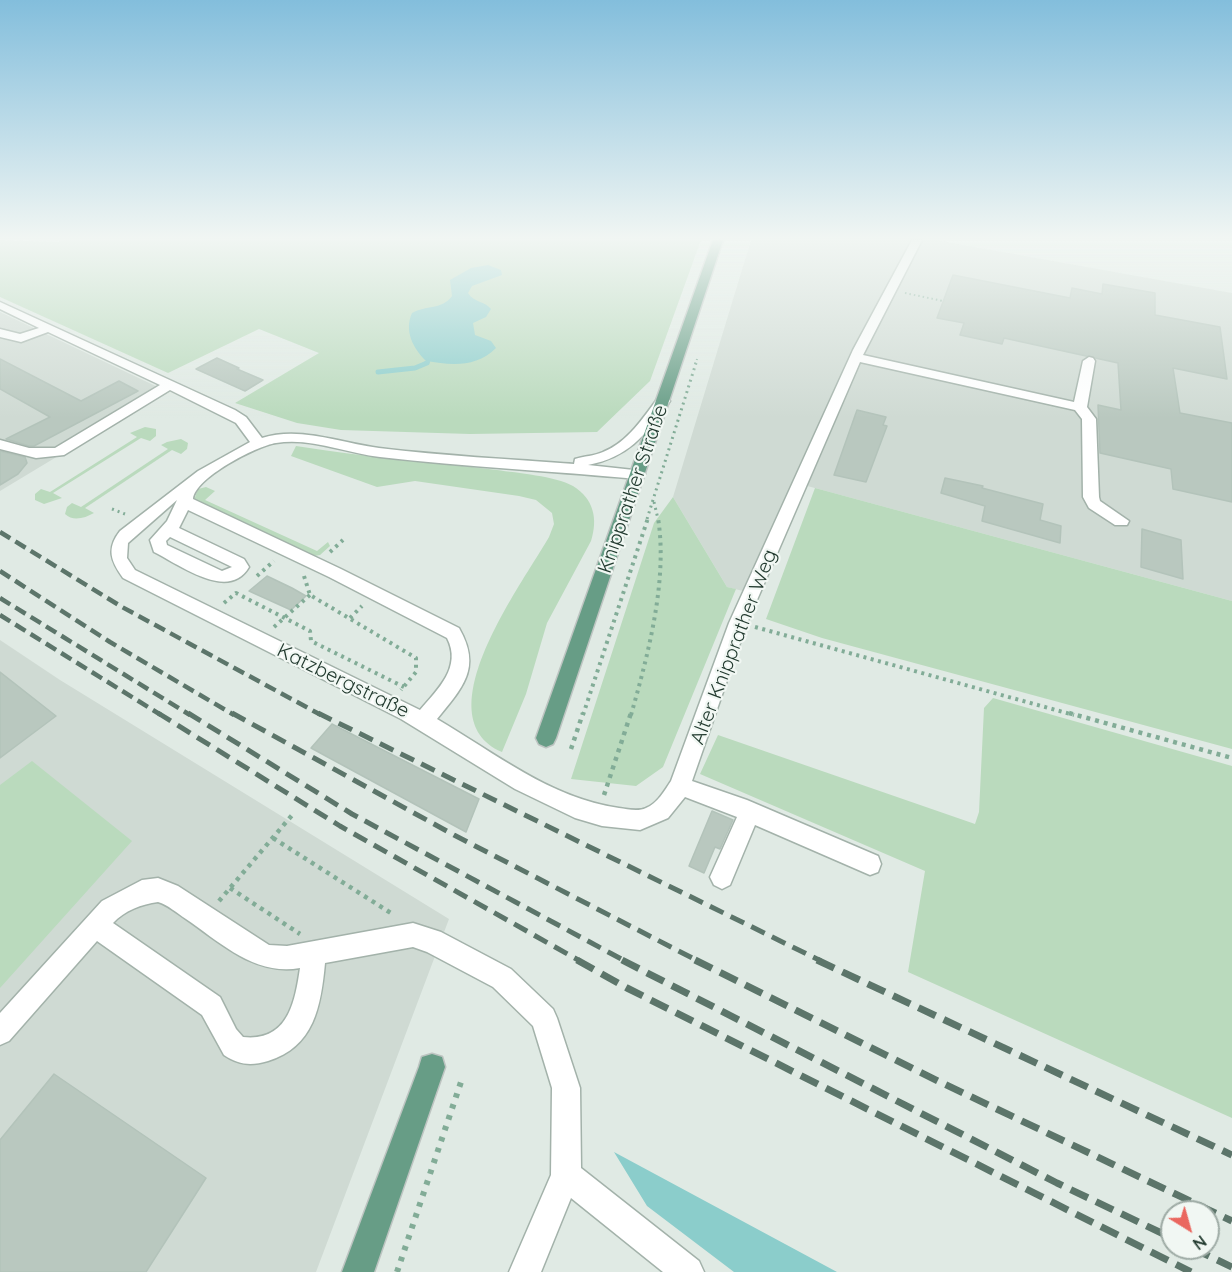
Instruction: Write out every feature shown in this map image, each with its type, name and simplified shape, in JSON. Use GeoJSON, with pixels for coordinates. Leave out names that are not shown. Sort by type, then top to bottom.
{"type":"FeatureCollection","features":[{"type":"Feature","properties":{"kind":"main road","name":"Knipprather Straße"},"geometry":{"type":"LineString","coordinates":[[546,738],[698,299]]}},
{"type":"Feature","properties":{"kind":"main road"},"geometry":{"type":"LineString","coordinates":[[358,1272],[432,1067]]}},
{"type":"Feature","properties":{"kind":"street","name":"Alter Knipprather Weg"},"geometry":{"type":"LineString","coordinates":[[423,721],[498,768],[560,801],[598,814],[633,820],[653,817],[665,809],[680,786],[738,622],[856,357],[885,299]]}},
{"type":"Feature","properties":{"kind":"street"},"geometry":{"type":"LineString","coordinates":[[0,305],[236,417],[258,443]]}},
{"type":"Feature","properties":{"kind":"street"},"geometry":{"type":"LineString","coordinates":[[0,333],[21,338],[50,328]]}},
{"type":"Feature","properties":{"kind":"street"},"geometry":{"type":"LineString","coordinates":[[856,357],[1080,407],[1089,419],[1091,497],[1094,504],[1121,521]]}},
{"type":"Feature","properties":{"kind":"street"},"geometry":{"type":"LineString","coordinates":[[1080,407],[1089,361]]}},
{"type":"Feature","properties":{"kind":"street"},"geometry":{"type":"LineString","coordinates":[[0,444],[18,451],[41,455],[59,452],[170,384]]}},
{"type":"Feature","properties":{"kind":"street","name":"Katzbergstraße"},"geometry":{"type":"LineString","coordinates":[[546,466],[603,459],[616,453],[630,441],[663,401]]}},
{"type":"Feature","properties":{"kind":"street","name":"Katzbergstraße"},"geometry":{"type":"LineString","coordinates":[[185,501],[453,633],[461,644],[463,661],[455,680],[423,721],[129,574],[117,555],[121,541],[141,521],[243,449],[276,438],[296,439],[375,452],[638,474]]}},
{"type":"Feature","properties":{"kind":"street"},"geometry":{"type":"LineString","coordinates":[[168,529],[238,563],[241,567],[237,574],[228,578],[220,577],[160,548],[158,540],[168,529],[185,501],[186,493],[191,485]]}},
{"type":"Feature","properties":{"kind":"street"},"geometry":{"type":"LineString","coordinates":[[680,786],[750,812],[870,864]]}},
{"type":"Feature","properties":{"kind":"street"},"geometry":{"type":"LineString","coordinates":[[722,877],[750,812]]}},
{"type":"Feature","properties":{"kind":"street"},"geometry":{"type":"LineString","coordinates":[[0,1032],[110,909],[142,892],[158,890],[170,894],[255,951],[268,957],[308,945],[414,935],[432,941],[502,978],[544,1018],[566,1088],[567,1175],[525,1272]]}},
{"type":"Feature","properties":{"kind":"street"},"geometry":{"type":"LineString","coordinates":[[95,926],[211,1006],[220,1018],[224,1034],[232,1046],[247,1052],[267,1049],[284,1039],[299,1024],[308,1006],[308,945]]}},
{"type":"Feature","properties":{"kind":"street"},"geometry":{"type":"LineString","coordinates":[[567,1175],[688,1272]]}},
{"type":"Feature","properties":{"kind":"path"},"geometry":{"type":"LineString","coordinates":[[935,299],[943,301]]}},
{"type":"Feature","properties":{"kind":"path"},"geometry":{"type":"LineString","coordinates":[[571,749],[653,502],[698,354]]}},
{"type":"Feature","properties":{"kind":"path"},"geometry":{"type":"LineString","coordinates":[[598,814],[644,672],[656,617],[659,518],[653,502]]}},
{"type":"Feature","properties":{"kind":"path"},"geometry":{"type":"LineString","coordinates":[[224,603],[236,593],[284,618],[310,631],[312,640],[402,689],[417,672],[416,658],[310,595],[284,618],[272,628]]}},
{"type":"Feature","properties":{"kind":"path"},"geometry":{"type":"LineString","coordinates":[[350,618],[360,607]]}},
{"type":"Feature","properties":{"kind":"path"},"geometry":{"type":"LineString","coordinates":[[738,622],[1232,758]]}},
{"type":"Feature","properties":{"kind":"path"},"geometry":{"type":"LineString","coordinates":[[205,918],[293,814]]}},
{"type":"Feature","properties":{"kind":"path"},"geometry":{"type":"LineString","coordinates":[[273,838],[392,913],[382,918]]}},
{"type":"Feature","properties":{"kind":"path"},"geometry":{"type":"LineString","coordinates":[[230,888],[308,945]]}},
{"type":"Feature","properties":{"kind":"path"},"geometry":{"type":"LineString","coordinates":[[397,1272],[463,1076]]}},
{"type":"Feature","properties":{"kind":"shaded area"},"geometry":{"type":"Polygon","coordinates":[[[733,299],[1232,299],[1232,601],[800,484],[755,594],[727,587],[673,497],[733,299]]]}},
{"type":"Feature","properties":{"kind":"shaded area"},"geometry":{"type":"Polygon","coordinates":[[[0,312],[166,391],[0,491],[0,312]]]}},
{"type":"Feature","properties":{"kind":"shaded area"},"geometry":{"type":"Polygon","coordinates":[[[0,640],[60,680],[449,919],[316,1272],[0,1272],[0,640]]]}},
{"type":"Feature","properties":{"kind":"green space"},"geometry":{"type":"Polygon","coordinates":[[[5,299],[680,299],[650,381],[597,432],[470,434],[341,430],[297,423],[235,403],[319,353],[259,329],[168,373],[5,299]]]}},
{"type":"Feature","properties":{"kind":"green space"},"geometry":{"type":"Polygon","coordinates":[[[145,427],[156,429],[156,436],[150,441],[141,438],[53,493],[62,498],[44,504],[35,500],[35,494],[41,489],[50,492],[137,437],[130,433],[145,427]]]}},
{"type":"Feature","properties":{"kind":"green space"},"geometry":{"type":"Polygon","coordinates":[[[181,439],[188,443],[187,449],[181,454],[172,450],[85,508],[94,513],[75,519],[65,514],[67,507],[72,503],[81,507],[168,449],[161,445],[181,439]]]}},
{"type":"Feature","properties":{"kind":"green space"},"geometry":{"type":"Polygon","coordinates":[[[296,446],[536,475],[573,486],[586,497],[594,517],[591,541],[547,623],[526,694],[502,752],[480,735],[472,710],[475,681],[486,649],[502,616],[549,537],[554,524],[552,513],[536,500],[519,496],[415,481],[377,487],[291,456],[296,446]]]}},
{"type":"Feature","properties":{"kind":"green space"},"geometry":{"type":"Polygon","coordinates":[[[206,487],[215,491],[205,500],[317,551],[328,542],[330,546],[320,555],[314,556],[194,500],[198,489],[206,487]]]}},
{"type":"Feature","properties":{"kind":"green space"},"geometry":{"type":"Polygon","coordinates":[[[815,488],[1232,601],[1232,749],[822,638],[766,619],[815,488]]]}},
{"type":"Feature","properties":{"kind":"green space"},"geometry":{"type":"Polygon","coordinates":[[[673,497],[727,587],[736,589],[663,767],[636,786],[571,779],[654,523],[673,497]]]}},
{"type":"Feature","properties":{"kind":"green space"},"geometry":{"type":"Polygon","coordinates":[[[993,698],[1232,766],[1232,1118],[908,972],[925,871],[700,774],[718,735],[975,824],[979,812],[984,708],[993,698]]]}},
{"type":"Feature","properties":{"kind":"green space"},"geometry":{"type":"Polygon","coordinates":[[[32,761],[132,841],[0,988],[0,785],[32,761]]]}},
{"type":"Feature","properties":{"kind":"water"},"geometry":{"type":"Polygon","coordinates":[[[474,299],[491,309],[486,317],[473,323],[475,335],[491,341],[496,348],[480,359],[463,364],[426,361],[417,351],[409,333],[412,313],[448,300],[474,299]]]}},
{"type":"Feature","properties":{"kind":"water"},"geometry":{"type":"Polygon","coordinates":[[[614,1152],[837,1272],[734,1272],[647,1206],[614,1152]]]}},
{"type":"Feature","properties":{"kind":"building"},"geometry":{"type":"Polygon","coordinates":[[[944,299],[1155,299],[1155,315],[1220,327],[1227,379],[1173,368],[1180,413],[1232,423],[1232,502],[1173,489],[1171,469],[1100,453],[1098,405],[1121,410],[1118,363],[1004,338],[1002,344],[960,335],[964,323],[937,318],[944,299]]]}},
{"type":"Feature","properties":{"kind":"building"},"geometry":{"type":"Polygon","coordinates":[[[217,358],[263,380],[245,391],[196,369],[217,358]]]}},
{"type":"Feature","properties":{"kind":"building"},"geometry":{"type":"Polygon","coordinates":[[[0,359],[81,401],[119,381],[138,391],[34,446],[29,446],[6,439],[50,417],[0,389],[0,359]]]}},
{"type":"Feature","properties":{"kind":"building"},"geometry":{"type":"Polygon","coordinates":[[[857,410],[886,417],[883,425],[887,426],[866,482],[834,475],[857,410]]]}},
{"type":"Feature","properties":{"kind":"building"},"geometry":{"type":"Polygon","coordinates":[[[0,451],[25,457],[27,463],[18,474],[0,485],[0,451]]]}},
{"type":"Feature","properties":{"kind":"building"},"geometry":{"type":"Polygon","coordinates":[[[945,478],[983,486],[982,488],[1043,504],[1040,520],[1061,526],[1060,543],[982,521],[985,506],[941,493],[945,478]]]}},
{"type":"Feature","properties":{"kind":"building"},"geometry":{"type":"Polygon","coordinates":[[[1142,529],[1181,540],[1183,579],[1141,567],[1142,529]]]}},
{"type":"Feature","properties":{"kind":"building"},"geometry":{"type":"Polygon","coordinates":[[[267,576],[306,596],[291,610],[249,591],[267,576]]]}},
{"type":"Feature","properties":{"kind":"building"},"geometry":{"type":"Polygon","coordinates":[[[0,672],[56,716],[0,758],[0,672]]]}},
{"type":"Feature","properties":{"kind":"building"},"geometry":{"type":"Polygon","coordinates":[[[332,724],[479,799],[466,832],[311,748],[332,724]]]}},
{"type":"Feature","properties":{"kind":"building"},"geometry":{"type":"Polygon","coordinates":[[[712,811],[733,820],[720,849],[715,847],[704,873],[689,866],[712,811]]]}},
{"type":"Feature","properties":{"kind":"building"},"geometry":{"type":"Polygon","coordinates":[[[54,1074],[206,1178],[146,1272],[0,1272],[0,1140],[54,1074]]]}},
{"type":"Feature","properties":{"kind":"waterway"},"geometry":{"type":"LineString","coordinates":[[424,364],[428,362]]}},
{"type":"Feature","properties":{"kind":"waterway"},"geometry":{"type":"LineString","coordinates":[[378,372],[415,368],[427,363]]}},
{"type":"Feature","properties":{"kind":"railway"},"geometry":{"type":"LineString","coordinates":[[0,532],[122,607],[321,715]]}},
{"type":"Feature","properties":{"kind":"railway"},"geometry":{"type":"LineString","coordinates":[[0,571],[110,642],[234,715]]}},
{"type":"Feature","properties":{"kind":"railway"},"geometry":{"type":"LineString","coordinates":[[0,598],[190,715]]}},
{"type":"Feature","properties":{"kind":"railway"},"geometry":{"type":"LineString","coordinates":[[0,615],[161,715]]}},
{"type":"Feature","properties":{"kind":"railway"},"geometry":{"type":"LineString","coordinates":[[158,713],[340,826],[580,961]]}},
{"type":"Feature","properties":{"kind":"railway"},"geometry":{"type":"LineString","coordinates":[[188,713],[352,814],[625,961]]}},
{"type":"Feature","properties":{"kind":"railway"},"geometry":{"type":"LineString","coordinates":[[232,713],[454,835],[698,961]]}},
{"type":"Feature","properties":{"kind":"railway"},"geometry":{"type":"LineString","coordinates":[[318,713],[821,961]]}},
{"type":"Feature","properties":{"kind":"railway"},"geometry":{"type":"LineString","coordinates":[[577,960],[627,988],[1191,1272]]}},
{"type":"Feature","properties":{"kind":"railway"},"geometry":{"type":"LineString","coordinates":[[622,960],[1057,1183],[1160,1232]]}},
{"type":"Feature","properties":{"kind":"railway"},"geometry":{"type":"LineString","coordinates":[[695,960],[938,1081],[1232,1221]]}},
{"type":"Feature","properties":{"kind":"railway"},"geometry":{"type":"LineString","coordinates":[[817,960],[1232,1155]]}},
{"type":"Feature","properties":{"kind":"railway"},"geometry":{"type":"LineString","coordinates":[[1217,1260],[1232,1267]]}}]}
